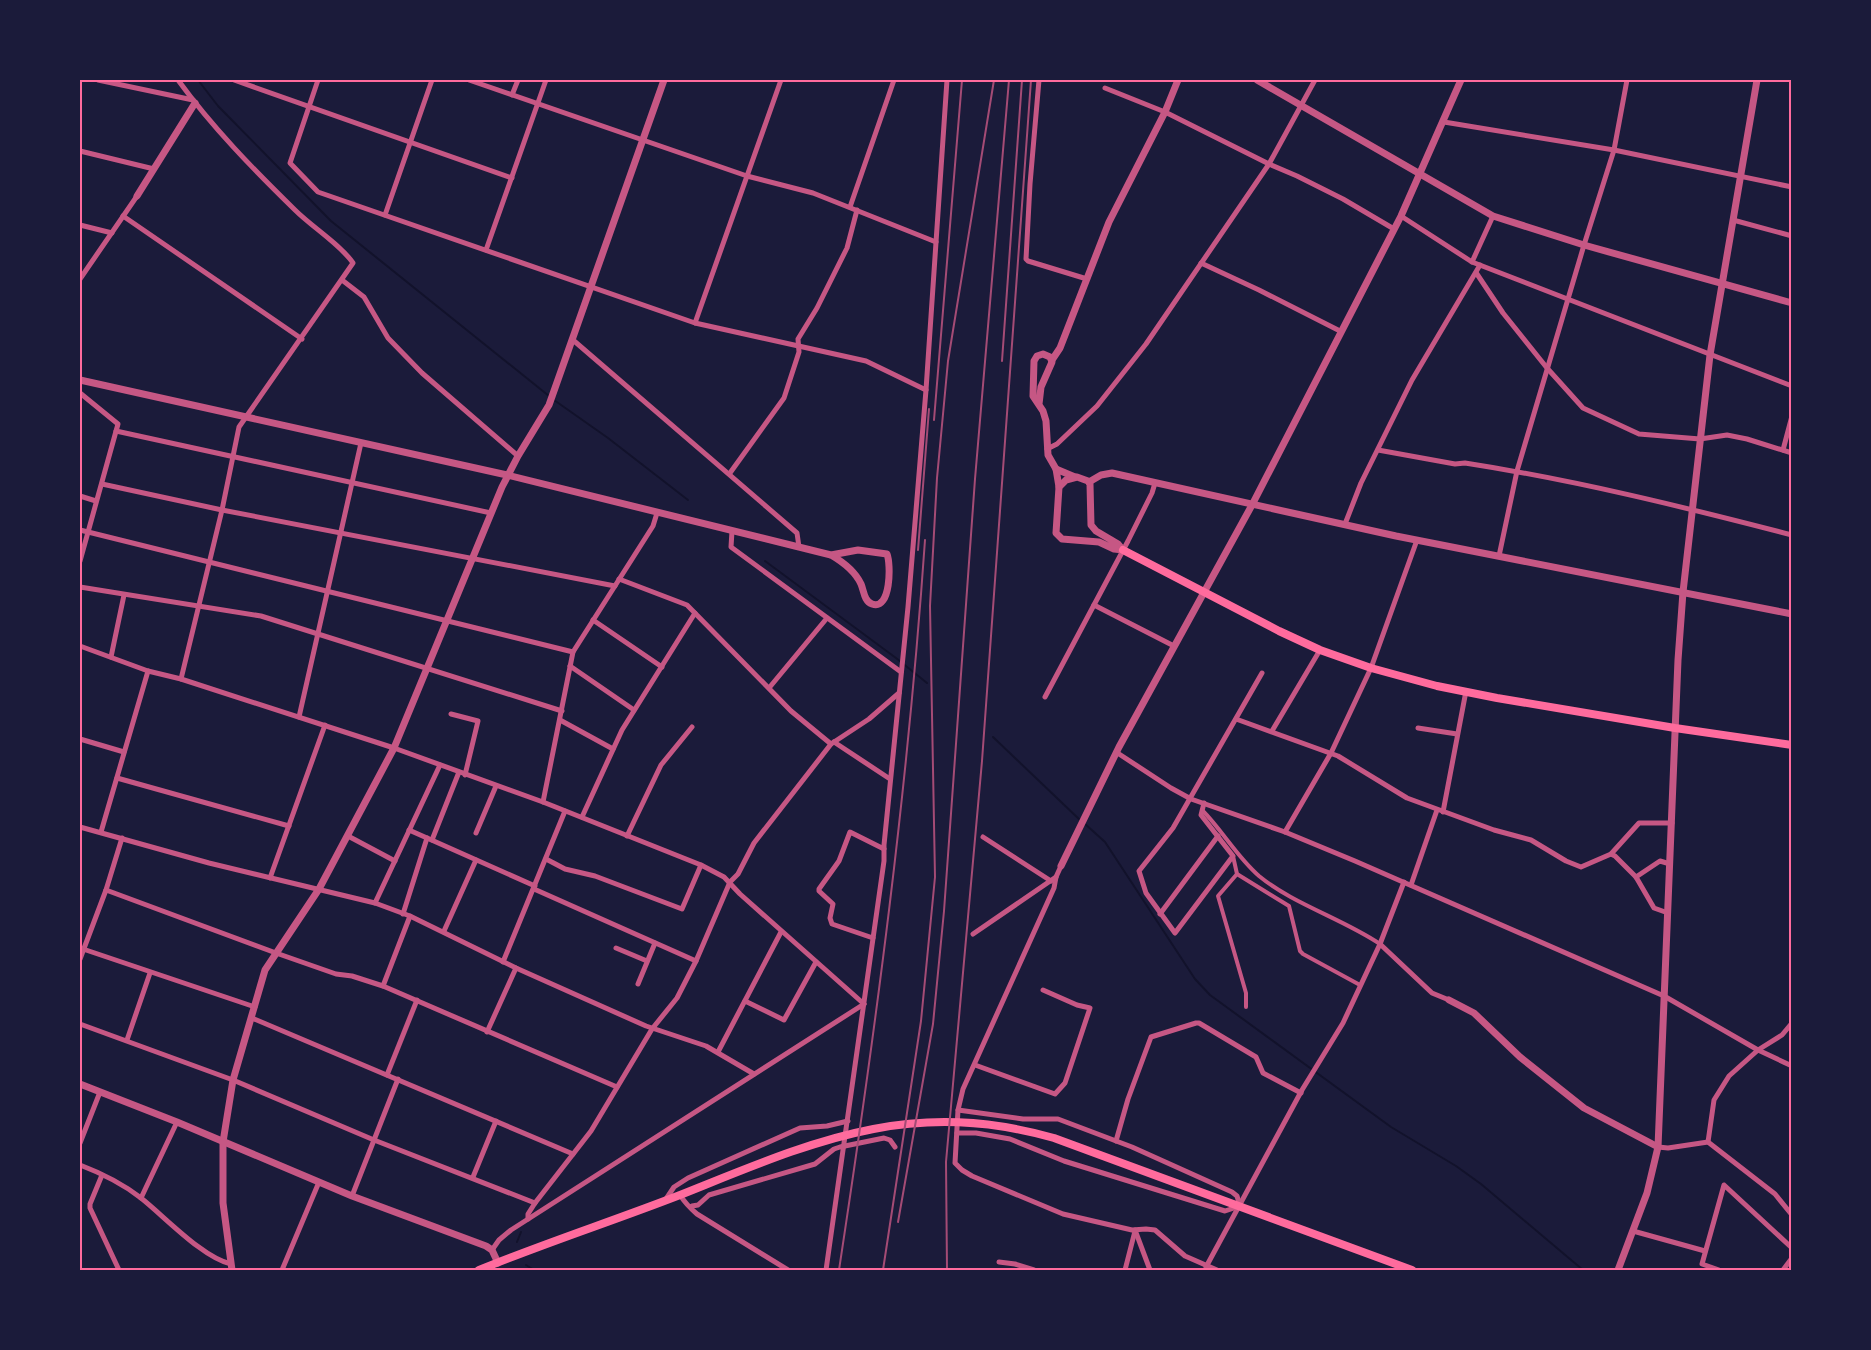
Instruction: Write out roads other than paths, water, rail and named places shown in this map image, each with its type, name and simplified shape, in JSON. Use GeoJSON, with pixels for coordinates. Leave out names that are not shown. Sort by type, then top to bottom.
{"type":"FeatureCollection","features":[{"type":"Feature","properties":{"kind":"main road"},"geometry":{"type":"LineString","coordinates":[[1123,550],[1320,650],[1371,668],[1466,692],[1675,728],[1791,745]]}},
{"type":"Feature","properties":{"kind":"main road"},"geometry":{"type":"LineString","coordinates":[[480,1270],[804,1146],[868,1129],[907,1123],[947,1121],[992,1124],[1054,1138],[1412,1270]]}},
{"type":"Feature","properties":{"kind":"street"},"geometry":{"type":"LineString","coordinates":[[98,80],[194,101]]}},
{"type":"Feature","properties":{"kind":"street"},"geometry":{"type":"LineString","coordinates":[[178,80],[242,156],[295,210],[353,263],[238,430],[222,510],[181,679]]}},
{"type":"Feature","properties":{"kind":"street"},"geometry":{"type":"LineString","coordinates":[[234,80],[512,177]]}},
{"type":"Feature","properties":{"kind":"street"},"geometry":{"type":"LineString","coordinates":[[318,80],[290,163],[318,192],[695,323],[866,361],[926,390]]}},
{"type":"Feature","properties":{"kind":"street"},"geometry":{"type":"LineString","coordinates":[[386,214],[432,80]]}},
{"type":"Feature","properties":{"kind":"street"},"geometry":{"type":"LineString","coordinates":[[472,80],[747,176],[813,193],[936,242]]}},
{"type":"Feature","properties":{"kind":"street"},"geometry":{"type":"LineString","coordinates":[[512,95],[518,80]]}},
{"type":"Feature","properties":{"kind":"street"},"geometry":{"type":"LineString","coordinates":[[486,250],[546,80]]}},
{"type":"Feature","properties":{"kind":"street"},"geometry":{"type":"LineString","coordinates":[[231,1267],[223,1203],[223,1142],[232,1080],[265,970],[319,889],[394,748],[507,475],[549,405],[664,80]]}},
{"type":"Feature","properties":{"kind":"street"},"geometry":{"type":"LineString","coordinates":[[695,323],[781,80]]}},
{"type":"Feature","properties":{"kind":"street"},"geometry":{"type":"LineString","coordinates":[[850,207],[894,80]]}},
{"type":"Feature","properties":{"kind":"street"},"geometry":{"type":"LineString","coordinates":[[826,1270],[884,861],[926,390],[947,80]]}},
{"type":"Feature","properties":{"kind":"street"},"geometry":{"type":"LineString","coordinates":[[1039,80],[1026,259],[1086,279]]}},
{"type":"Feature","properties":{"kind":"street"},"geometry":{"type":"LineString","coordinates":[[1039,404],[1041,387],[1052,360],[1058,353],[1109,222],[1165,112],[1178,80]]}},
{"type":"Feature","properties":{"kind":"street"},"geometry":{"type":"LineString","coordinates":[[1257,80],[1493,216],[1584,245],[1791,303]]}},
{"type":"Feature","properties":{"kind":"street"},"geometry":{"type":"LineString","coordinates":[[1047,449],[1057,444],[1097,406],[1146,344],[1269,164],[1315,80]]}},
{"type":"Feature","properties":{"kind":"street"},"geometry":{"type":"LineString","coordinates":[[973,934],[1053,879],[1061,866],[1116,752],[1252,505],[1401,216],[1461,80]]}},
{"type":"Feature","properties":{"kind":"street"},"geometry":{"type":"LineString","coordinates":[[1498,556],[1517,471],[1614,150],[1627,80]]}},
{"type":"Feature","properties":{"kind":"street"},"geometry":{"type":"LineString","coordinates":[[1618,1270],[1647,1193],[1658,1147],[1675,728],[1683,592],[1710,355],[1757,80]]}},
{"type":"Feature","properties":{"kind":"street"},"geometry":{"type":"LineString","coordinates":[[1105,87],[1165,112],[1297,176],[1343,199],[1394,229]]}},
{"type":"Feature","properties":{"kind":"street"},"geometry":{"type":"LineString","coordinates":[[80,279],[137,196],[194,101]]}},
{"type":"Feature","properties":{"kind":"street"},"geometry":{"type":"LineString","coordinates":[[1444,122],[1614,150],[1791,187]]}},
{"type":"Feature","properties":{"kind":"street"},"geometry":{"type":"LineString","coordinates":[[80,152],[154,169]]}},
{"type":"Feature","properties":{"kind":"street"},"geometry":{"type":"LineString","coordinates":[[730,473],[784,398],[799,352],[798,339],[817,308],[847,248],[857,210]]}},
{"type":"Feature","properties":{"kind":"street"},"geometry":{"type":"LineString","coordinates":[[123,216],[302,339]]}},
{"type":"Feature","properties":{"kind":"street"},"geometry":{"type":"LineString","coordinates":[[1401,216],[1472,262],[1791,386]]}},
{"type":"Feature","properties":{"kind":"street"},"geometry":{"type":"LineString","coordinates":[[1472,262],[1493,216]]}},
{"type":"Feature","properties":{"kind":"street"},"geometry":{"type":"LineString","coordinates":[[1733,220],[1791,236]]}},
{"type":"Feature","properties":{"kind":"street"},"geometry":{"type":"LineString","coordinates":[[80,225],[112,233]]}},
{"type":"Feature","properties":{"kind":"street"},"geometry":{"type":"LineString","coordinates":[[1201,263],[1340,331]]}},
{"type":"Feature","properties":{"kind":"street"},"geometry":{"type":"LineString","coordinates":[[1345,524],[1361,483],[1430,348],[1477,274],[1480,265]]}},
{"type":"Feature","properties":{"kind":"street"},"geometry":{"type":"LineString","coordinates":[[1477,274],[1503,313],[1582,408],[1638,434],[1700,439],[1727,435],[1791,453]]}},
{"type":"Feature","properties":{"kind":"street"},"geometry":{"type":"LineString","coordinates":[[342,280],[364,297],[388,338],[422,373],[518,456]]}},
{"type":"Feature","properties":{"kind":"street"},"geometry":{"type":"LineString","coordinates":[[573,340],[797,533],[799,547]]}},
{"type":"Feature","properties":{"kind":"street"},"geometry":{"type":"LineString","coordinates":[[1052,360],[1043,354],[1037,356],[1034,361],[1033,396],[1046,421],[1050,461],[1056,468],[1089,482],[1091,488],[1090,522],[1084,537],[1079,540]]}},
{"type":"Feature","properties":{"kind":"street"},"geometry":{"type":"LineString","coordinates":[[80,380],[507,475],[831,555],[843,563],[858,579],[865,598],[870,603],[875,605],[882,603],[886,597],[889,561],[887,554],[858,550],[831,555]]}},
{"type":"Feature","properties":{"kind":"street"},"geometry":{"type":"LineString","coordinates":[[80,393],[118,424],[80,561]]}},
{"type":"Feature","properties":{"kind":"street"},"geometry":{"type":"LineString","coordinates":[[1783,450],[1791,416]]}},
{"type":"Feature","properties":{"kind":"street"},"geometry":{"type":"LineString","coordinates":[[116,431],[491,513]]}},
{"type":"Feature","properties":{"kind":"street"},"geometry":{"type":"LineString","coordinates":[[299,717],[361,443]]}},
{"type":"Feature","properties":{"kind":"street"},"geometry":{"type":"LineString","coordinates":[[1378,450],[1455,464],[1517,471],[1692,509],[1791,535]]}},
{"type":"Feature","properties":{"kind":"street"},"geometry":{"type":"LineString","coordinates":[[1056,468],[1059,487],[1056,533],[1062,538],[1099,542],[1114,549],[1123,550]]}},
{"type":"Feature","properties":{"kind":"street"},"geometry":{"type":"LineString","coordinates":[[1089,482],[1101,475],[1112,473],[1417,540],[1791,614]]}},
{"type":"Feature","properties":{"kind":"street"},"geometry":{"type":"LineString","coordinates":[[1059,487],[1066,480],[1077,477]]}},
{"type":"Feature","properties":{"kind":"street"},"geometry":{"type":"LineString","coordinates":[[1045,697],[1123,550],[1155,483]]}},
{"type":"Feature","properties":{"kind":"street"},"geometry":{"type":"LineString","coordinates":[[102,484],[222,510],[615,586]]}},
{"type":"Feature","properties":{"kind":"street"},"geometry":{"type":"LineString","coordinates":[[80,496],[96,501]]}},
{"type":"Feature","properties":{"kind":"street"},"geometry":{"type":"LineString","coordinates":[[543,802],[573,652],[653,526],[657,513]]}},
{"type":"Feature","properties":{"kind":"street"},"geometry":{"type":"LineString","coordinates":[[1090,522],[1096,531],[1118,544],[1123,550]]}},
{"type":"Feature","properties":{"kind":"street"},"geometry":{"type":"LineString","coordinates":[[80,530],[573,652]]}},
{"type":"Feature","properties":{"kind":"street"},"geometry":{"type":"LineString","coordinates":[[732,531],[731,547],[901,670]]}},
{"type":"Feature","properties":{"kind":"street"},"geometry":{"type":"LineString","coordinates":[[1285,832],[1331,753],[1371,668],[1417,540]]}},
{"type":"Feature","properties":{"kind":"street"},"geometry":{"type":"LineString","coordinates":[[620,579],[687,605],[798,717],[832,743],[890,779]]}},
{"type":"Feature","properties":{"kind":"street"},"geometry":{"type":"LineString","coordinates":[[80,587],[261,616],[562,711]]}},
{"type":"Feature","properties":{"kind":"street"},"geometry":{"type":"LineString","coordinates":[[111,657],[124,594]]}},
{"type":"Feature","properties":{"kind":"street"},"geometry":{"type":"LineString","coordinates":[[1094,605],[1174,646]]}},
{"type":"Feature","properties":{"kind":"street"},"geometry":{"type":"LineString","coordinates":[[582,817],[613,749],[634,710],[695,613]]}},
{"type":"Feature","properties":{"kind":"street"},"geometry":{"type":"LineString","coordinates":[[769,688],[827,618]]}},
{"type":"Feature","properties":{"kind":"street"},"geometry":{"type":"LineString","coordinates":[[593,620],[662,667]]}},
{"type":"Feature","properties":{"kind":"street"},"geometry":{"type":"LineString","coordinates":[[80,646],[148,671],[181,679],[394,748],[543,802],[701,865],[730,882],[740,894],[864,1004]]}},
{"type":"Feature","properties":{"kind":"street"},"geometry":{"type":"LineString","coordinates":[[1272,731],[1320,650]]}},
{"type":"Feature","properties":{"kind":"street"},"geometry":{"type":"LineString","coordinates":[[570,666],[634,710]]}},
{"type":"Feature","properties":{"kind":"street"},"geometry":{"type":"LineString","coordinates":[[101,832],[148,671]]}},
{"type":"Feature","properties":{"kind":"street"},"geometry":{"type":"LineString","coordinates":[[1233,856],[1175,933],[1146,892],[1139,871],[1163,843],[1191,799],[1262,674]]}},
{"type":"Feature","properties":{"kind":"street"},"geometry":{"type":"LineString","coordinates":[[1411,885],[1440,811],[1466,692]]}},
{"type":"Feature","properties":{"kind":"street"},"geometry":{"type":"LineString","coordinates":[[528,1219],[528,1214],[535,1203],[591,1131],[652,1029],[677,998],[696,961],[730,882],[738,874],[754,843],[832,743],[869,719],[899,693]]}},
{"type":"Feature","properties":{"kind":"street"},"geometry":{"type":"LineString","coordinates":[[383,986],[430,839],[462,774],[478,721],[451,714]]}},
{"type":"Feature","properties":{"kind":"street"},"geometry":{"type":"LineString","coordinates":[[1236,719],[1331,753],[1407,798],[1494,830],[1531,840],[1566,861],[1581,867],[1611,854],[1639,823],[1672,823]]}},
{"type":"Feature","properties":{"kind":"street"},"geometry":{"type":"LineString","coordinates":[[560,720],[613,749]]}},
{"type":"Feature","properties":{"kind":"street"},"geometry":{"type":"LineString","coordinates":[[270,878],[325,725]]}},
{"type":"Feature","properties":{"kind":"street"},"geometry":{"type":"LineString","coordinates":[[627,836],[661,765],[692,727]]}},
{"type":"Feature","properties":{"kind":"street"},"geometry":{"type":"LineString","coordinates":[[1418,728],[1457,734]]}},
{"type":"Feature","properties":{"kind":"street"},"geometry":{"type":"LineString","coordinates":[[80,739],[124,752]]}},
{"type":"Feature","properties":{"kind":"street"},"geometry":{"type":"LineString","coordinates":[[1116,752],[1203,806],[1285,832],[1664,996],[1758,1050],[1791,1066]]}},
{"type":"Feature","properties":{"kind":"street"},"geometry":{"type":"LineString","coordinates":[[375,903],[440,765]]}},
{"type":"Feature","properties":{"kind":"street"},"geometry":{"type":"LineString","coordinates":[[117,778],[289,826]]}},
{"type":"Feature","properties":{"kind":"street"},"geometry":{"type":"LineString","coordinates":[[477,833],[496,786]]}},
{"type":"Feature","properties":{"kind":"street"},"geometry":{"type":"LineString","coordinates":[[1203,806],[1201,815],[1233,856],[1236,864],[1237,874],[1218,896],[1246,993],[1246,1007]]}},
{"type":"Feature","properties":{"kind":"street"},"geometry":{"type":"LineString","coordinates":[[1203,806],[1243,859],[1266,881],[1368,936],[1432,993],[1474,1013],[1520,1057],[1584,1108],[1658,1147],[1668,1148],[1708,1142],[1775,1194],[1791,1211]]}},
{"type":"Feature","properties":{"kind":"street"},"geometry":{"type":"LineString","coordinates":[[503,962],[565,811]]}},
{"type":"Feature","properties":{"kind":"street"},"geometry":{"type":"LineString","coordinates":[[80,827],[209,863],[375,903],[407,915],[503,962],[652,1029],[693,1040],[754,1074]]}},
{"type":"Feature","properties":{"kind":"street"},"geometry":{"type":"LineString","coordinates":[[410,830],[696,961]]}},
{"type":"Feature","properties":{"kind":"street"},"geometry":{"type":"LineString","coordinates":[[873,938],[832,924],[830,918],[834,906],[819,889],[839,861],[850,832],[884,849]]}},
{"type":"Feature","properties":{"kind":"street"},"geometry":{"type":"LineString","coordinates":[[348,836],[395,861]]}},
{"type":"Feature","properties":{"kind":"street"},"geometry":{"type":"LineString","coordinates":[[1160,914],[1218,836]]}},
{"type":"Feature","properties":{"kind":"street"},"geometry":{"type":"LineString","coordinates":[[983,837],[1053,879]]}},
{"type":"Feature","properties":{"kind":"street"},"geometry":{"type":"LineString","coordinates":[[80,959],[81,949],[106,890],[122,838]]}},
{"type":"Feature","properties":{"kind":"street"},"geometry":{"type":"LineString","coordinates":[[1611,854],[1636,877],[1654,908],[1668,913]]}},
{"type":"Feature","properties":{"kind":"street"},"geometry":{"type":"LineString","coordinates":[[546,859],[565,868],[595,876],[682,909],[701,865]]}},
{"type":"Feature","properties":{"kind":"street"},"geometry":{"type":"LineString","coordinates":[[1236,864],[1243,859]]}},
{"type":"Feature","properties":{"kind":"street"},"geometry":{"type":"LineString","coordinates":[[444,932],[476,860]]}},
{"type":"Feature","properties":{"kind":"street"},"geometry":{"type":"LineString","coordinates":[[1636,877],[1660,861],[1670,864]]}},
{"type":"Feature","properties":{"kind":"street"},"geometry":{"type":"LineString","coordinates":[[1237,874],[1289,906],[1300,951],[1303,954],[1360,986]]}},
{"type":"Feature","properties":{"kind":"street"},"geometry":{"type":"LineString","coordinates":[[1053,879],[1054,888],[963,1089],[958,1110],[955,1163],[972,1176],[1063,1214],[1135,1230],[1155,1230],[1185,1256],[1217,1270]]}},
{"type":"Feature","properties":{"kind":"street"},"geometry":{"type":"LineString","coordinates":[[1206,1267],[1301,1093],[1343,1023],[1380,945],[1404,882]]}},
{"type":"Feature","properties":{"kind":"street"},"geometry":{"type":"LineString","coordinates":[[106,890],[336,974],[352,976],[383,986],[618,1087]]}},
{"type":"Feature","properties":{"kind":"street"},"geometry":{"type":"LineString","coordinates":[[718,1052],[782,932]]}},
{"type":"Feature","properties":{"kind":"street"},"geometry":{"type":"LineString","coordinates":[[638,984],[655,943]]}},
{"type":"Feature","properties":{"kind":"street"},"geometry":{"type":"LineString","coordinates":[[616,948],[647,961]]}},
{"type":"Feature","properties":{"kind":"street"},"geometry":{"type":"LineString","coordinates":[[81,949],[255,1007]]}},
{"type":"Feature","properties":{"kind":"street"},"geometry":{"type":"LineString","coordinates":[[746,1001],[784,1020],[816,962]]}},
{"type":"Feature","properties":{"kind":"street"},"geometry":{"type":"LineString","coordinates":[[488,1032],[516,968]]}},
{"type":"Feature","properties":{"kind":"street"},"geometry":{"type":"LineString","coordinates":[[127,1040],[150,973]]}},
{"type":"Feature","properties":{"kind":"street"},"geometry":{"type":"LineString","coordinates":[[975,1065],[1054,1094],[1065,1083],[1090,1008],[1077,1005],[1043,990]]}},
{"type":"Feature","properties":{"kind":"street"},"geometry":{"type":"LineString","coordinates":[[387,1075],[417,1000]]}},
{"type":"Feature","properties":{"kind":"street"},"geometry":{"type":"LineString","coordinates":[[492,1250],[502,1237],[528,1219],[864,1004]]}},
{"type":"Feature","properties":{"kind":"street"},"geometry":{"type":"LineString","coordinates":[[252,1018],[573,1154]]}},
{"type":"Feature","properties":{"kind":"street"},"geometry":{"type":"LineString","coordinates":[[1116,1141],[1128,1099],[1151,1037],[1196,1023],[1256,1057],[1263,1073],[1301,1093]]}},
{"type":"Feature","properties":{"kind":"street"},"geometry":{"type":"LineString","coordinates":[[1708,1142],[1714,1100],[1729,1076],[1758,1050],[1782,1035],[1791,1023]]}},
{"type":"Feature","properties":{"kind":"street"},"geometry":{"type":"LineString","coordinates":[[80,1024],[232,1080],[374,1140],[535,1203]]}},
{"type":"Feature","properties":{"kind":"street"},"geometry":{"type":"LineString","coordinates":[[352,1196],[398,1079]]}},
{"type":"Feature","properties":{"kind":"street"},"geometry":{"type":"LineString","coordinates":[[80,1084],[352,1196],[486,1246],[492,1250],[498,1263]]}},
{"type":"Feature","properties":{"kind":"street"},"geometry":{"type":"LineString","coordinates":[[80,1143],[100,1092]]}},
{"type":"Feature","properties":{"kind":"street"},"geometry":{"type":"LineString","coordinates":[[958,1110],[1023,1119],[1058,1119],[1116,1141],[1232,1192],[1237,1196],[1240,1206]]}},
{"type":"Feature","properties":{"kind":"street"},"geometry":{"type":"LineString","coordinates":[[473,1178],[496,1121]]}},
{"type":"Feature","properties":{"kind":"street"},"geometry":{"type":"LineString","coordinates":[[666,1200],[674,1187],[688,1178],[800,1128],[827,1126],[848,1121]]}},
{"type":"Feature","properties":{"kind":"street"},"geometry":{"type":"LineString","coordinates":[[141,1198],[177,1122]]}},
{"type":"Feature","properties":{"kind":"street"},"geometry":{"type":"LineString","coordinates":[[957,1133],[988,1134],[1010,1138],[1064,1161],[1225,1211],[1240,1206]]}},
{"type":"Feature","properties":{"kind":"street"},"geometry":{"type":"LineString","coordinates":[[680,1195],[686,1204],[698,1205],[709,1195],[815,1164],[834,1149],[884,1138],[890,1140],[895,1147]]}},
{"type":"Feature","properties":{"kind":"street"},"geometry":{"type":"LineString","coordinates":[[80,1165],[120,1184],[141,1198],[190,1239],[231,1267]]}},
{"type":"Feature","properties":{"kind":"street"},"geometry":{"type":"LineString","coordinates":[[102,1175],[90,1208],[119,1270]]}},
{"type":"Feature","properties":{"kind":"street"},"geometry":{"type":"LineString","coordinates":[[282,1270],[319,1182]]}},
{"type":"Feature","properties":{"kind":"street"},"geometry":{"type":"LineString","coordinates":[[1719,1270],[1702,1264],[1724,1185],[1791,1248]]}},
{"type":"Feature","properties":{"kind":"street"},"geometry":{"type":"LineString","coordinates":[[692,1206],[697,1214],[788,1270]]}},
{"type":"Feature","properties":{"kind":"street"},"geometry":{"type":"LineString","coordinates":[[1125,1270],[1135,1230]]}},
{"type":"Feature","properties":{"kind":"street"},"geometry":{"type":"LineString","coordinates":[[1135,1230],[1150,1270]]}},
{"type":"Feature","properties":{"kind":"street"},"geometry":{"type":"LineString","coordinates":[[1633,1231],[1705,1251]]}},
{"type":"Feature","properties":{"kind":"street"},"geometry":{"type":"LineString","coordinates":[[1784,1270],[1791,1258]]}},
{"type":"Feature","properties":{"kind":"street"},"geometry":{"type":"LineString","coordinates":[[999,1262],[1034,1270]]}},
{"type":"Feature","properties":{"kind":"waterway"},"geometry":{"type":"LineString","coordinates":[[198,80],[218,106],[331,221],[549,396]]}},
{"type":"Feature","properties":{"kind":"waterway"},"geometry":{"type":"LineString","coordinates":[[554,400],[608,438],[688,500]]}},
{"type":"Feature","properties":{"kind":"waterway"},"geometry":{"type":"LineString","coordinates":[[765,561],[927,683]]}},
{"type":"Feature","properties":{"kind":"waterway"},"geometry":{"type":"LineString","coordinates":[[993,737],[1080,820]]}},
{"type":"Feature","properties":{"kind":"waterway"},"geometry":{"type":"LineString","coordinates":[[1084,823],[1105,842],[1195,979],[1210,995],[1391,1127],[1456,1166],[1481,1184],[1583,1270]]}},
{"type":"Feature","properties":{"kind":"waterway"},"geometry":{"type":"LineString","coordinates":[[517,1242],[521,1232]]}},
{"type":"Feature","properties":{"kind":"waterway"},"geometry":{"type":"LineString","coordinates":[[526,1265],[534,1270]]}},
{"type":"Feature","properties":{"kind":"railway"},"geometry":{"type":"LineString","coordinates":[[934,420],[962,80]]}},
{"type":"Feature","properties":{"kind":"railway"},"geometry":{"type":"LineString","coordinates":[[883,1270],[921,1021],[935,877],[930,606],[937,478],[948,361],[994,80]]}},
{"type":"Feature","properties":{"kind":"railway"},"geometry":{"type":"LineString","coordinates":[[898,1222],[933,1024],[944,911],[975,479],[1009,80]]}},
{"type":"Feature","properties":{"kind":"railway"},"geometry":{"type":"LineString","coordinates":[[1002,361],[1022,80]]}},
{"type":"Feature","properties":{"kind":"railway"},"geometry":{"type":"LineString","coordinates":[[947,1270],[946,1162],[982,761],[1031,80]]}},
{"type":"Feature","properties":{"kind":"railway"},"geometry":{"type":"LineString","coordinates":[[918,550],[929,409]]}},
{"type":"Feature","properties":{"kind":"railway"},"geometry":{"type":"LineString","coordinates":[[839,1270],[890,906],[910,724],[925,540]]}}]}
